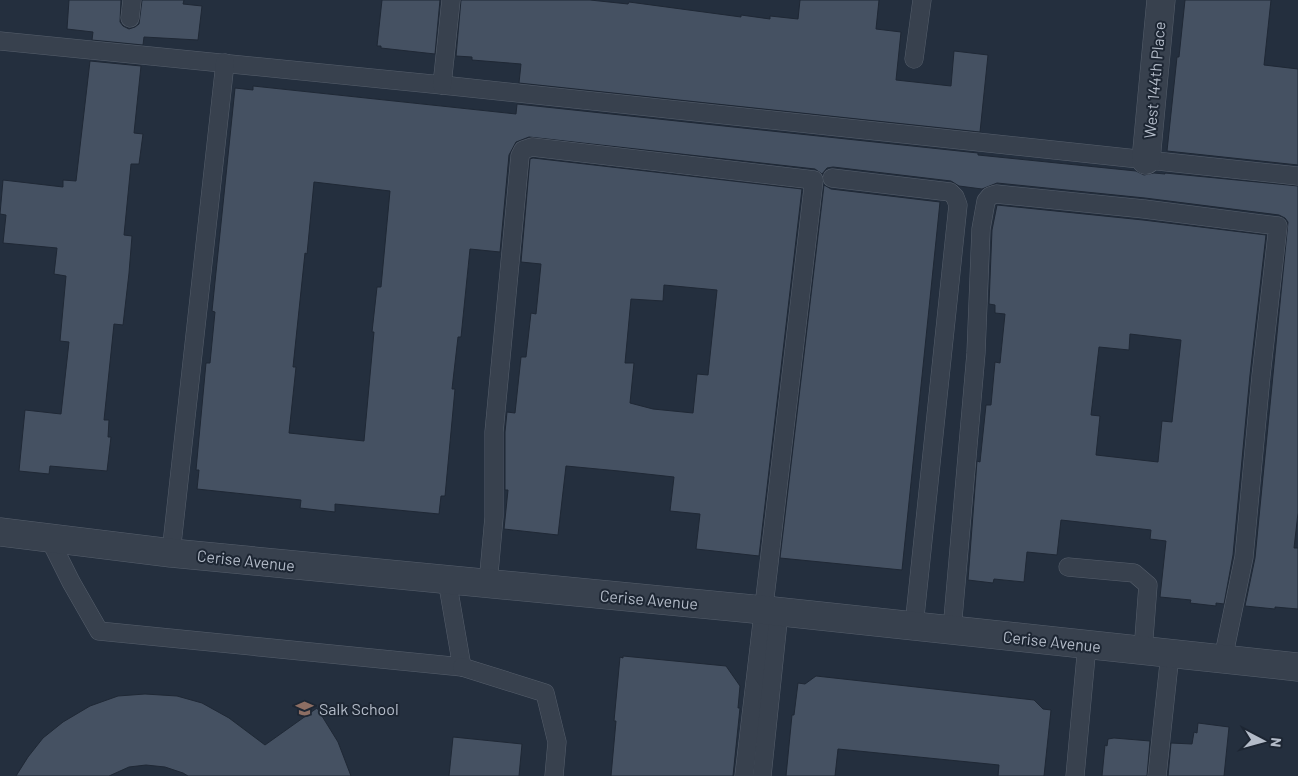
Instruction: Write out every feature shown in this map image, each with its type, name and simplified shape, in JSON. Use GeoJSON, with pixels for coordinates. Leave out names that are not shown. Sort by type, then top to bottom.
{"type":"FeatureCollection","features":[{"type":"Feature","properties":{"kind":"street","name":"West 144th Place"},"geometry":{"type":"LineString","coordinates":[[1146,160],[1161,0]]}},
{"type":"Feature","properties":{"kind":"street","name":"Cerise Avenue"},"geometry":{"type":"LineString","coordinates":[[0,532],[171,553],[771,611],[1298,667]]}},
{"type":"Feature","properties":{"kind":"lane"},"geometry":{"type":"LineString","coordinates":[[130,18],[132,0]]}},
{"type":"Feature","properties":{"kind":"lane"},"geometry":{"type":"LineString","coordinates":[[442,85],[451,0]]}},
{"type":"Feature","properties":{"kind":"lane"},"geometry":{"type":"LineString","coordinates":[[914,59],[922,0]]}},
{"type":"Feature","properties":{"kind":"lane"},"geometry":{"type":"LineString","coordinates":[[0,41],[442,85],[1298,176]]}},
{"type":"Feature","properties":{"kind":"lane"},"geometry":{"type":"LineString","coordinates":[[171,553],[225,64]]}},
{"type":"Feature","properties":{"kind":"lane"},"geometry":{"type":"LineString","coordinates":[[488,584],[494,517],[494,432],[520,156],[524,150],[532,147],[814,180],[771,611],[762,776]]}},
{"type":"Feature","properties":{"kind":"lane"},"geometry":{"type":"LineString","coordinates":[[832,178],[950,192],[955,197],[958,205],[914,626]]}},
{"type":"Feature","properties":{"kind":"lane"},"geometry":{"type":"LineString","coordinates":[[952,630],[976,353],[981,229],[986,200],[996,194],[1124,207],[1278,226],[1261,376],[1244,557],[1223,659]]}},
{"type":"Feature","properties":{"kind":"lane"},"geometry":{"type":"LineString","coordinates":[[49,538],[99,631],[462,668],[545,692],[557,742],[554,776]]}},
{"type":"Feature","properties":{"kind":"lane"},"geometry":{"type":"LineString","coordinates":[[1068,566],[1134,573],[1148,585],[1143,651]]}},
{"type":"Feature","properties":{"kind":"lane"},"geometry":{"type":"LineString","coordinates":[[447,580],[462,668]]}},
{"type":"Feature","properties":{"kind":"lane"},"geometry":{"type":"LineString","coordinates":[[744,776],[771,611]]}},
{"type":"Feature","properties":{"kind":"lane"},"geometry":{"type":"LineString","coordinates":[[1075,776],[1087,645]]}},
{"type":"Feature","properties":{"kind":"lane"},"geometry":{"type":"LineString","coordinates":[[1157,776],[1170,654]]}},
{"type":"Feature","properties":{"kind":"building"},"geometry":{"type":"Polygon","coordinates":[[[69,0],[121,0],[120,22],[129,29],[139,24],[142,0],[184,0],[183,4],[202,6],[198,40],[144,37],[143,45],[92,40],[93,32],[67,29],[69,0]]]}},
{"type":"Feature","properties":{"kind":"building"},"geometry":{"type":"Polygon","coordinates":[[[382,0],[440,0],[435,54],[377,46],[382,0]]]}},
{"type":"Feature","properties":{"kind":"building"},"geometry":{"type":"Polygon","coordinates":[[[461,0],[590,0],[628,4],[629,2],[741,17],[741,15],[770,19],[770,16],[798,19],[800,0],[879,0],[876,29],[901,32],[896,80],[951,86],[954,51],[988,55],[980,132],[519,83],[521,64],[472,60],[472,57],[456,56],[461,0]]]}},
{"type":"Feature","properties":{"kind":"building"},"geometry":{"type":"Polygon","coordinates":[[[1185,0],[1271,0],[1264,65],[1298,69],[1298,165],[1167,151],[1185,0]]]}},
{"type":"Feature","properties":{"kind":"building"},"geometry":{"type":"Polygon","coordinates":[[[90,61],[141,66],[134,133],[143,134],[139,164],[131,164],[124,235],[132,236],[129,273],[123,325],[114,324],[104,420],[109,420],[108,437],[111,437],[107,471],[50,466],[49,474],[19,471],[25,410],[61,414],[69,342],[60,341],[66,276],[54,274],[57,248],[3,243],[6,215],[0,214],[3,180],[63,187],[63,180],[76,181],[90,61]]]}},
{"type":"Feature","properties":{"kind":"building"},"geometry":{"type":"Polygon","coordinates":[[[253,86],[516,114],[517,104],[978,153],[978,155],[1136,171],[1144,175],[1165,173],[1298,186],[1298,513],[1294,548],[1298,548],[1298,609],[1245,606],[1255,558],[1288,222],[1279,215],[1145,198],[997,183],[982,189],[959,186],[951,181],[833,167],[827,168],[822,174],[815,169],[529,137],[516,142],[509,155],[500,252],[470,249],[461,337],[458,337],[452,389],[455,389],[445,496],[441,496],[439,514],[335,504],[335,512],[300,508],[301,500],[197,489],[199,470],[196,470],[206,363],[210,363],[215,312],[212,311],[235,88],[253,90],[253,86]],[[314,182],[293,367],[296,367],[289,433],[364,441],[374,332],[372,332],[377,287],[381,287],[390,191],[314,182]]]}},
{"type":"Feature","properties":{"kind":"building"},"geometry":{"type":"Polygon","coordinates":[[[530,159],[802,189],[759,556],[696,549],[700,514],[670,511],[674,477],[619,471],[566,466],[558,535],[504,529],[508,490],[505,490],[507,412],[515,413],[521,357],[526,357],[531,313],[536,314],[541,264],[521,262],[530,159]],[[664,285],[663,301],[631,299],[625,363],[634,363],[630,403],[653,409],[693,413],[697,374],[708,375],[717,290],[664,285]]]}},
{"type":"Feature","properties":{"kind":"building"},"geometry":{"type":"Polygon","coordinates":[[[824,185],[831,189],[940,202],[902,570],[780,558],[824,185]]]}},
{"type":"Feature","properties":{"kind":"building"},"geometry":{"type":"Polygon","coordinates":[[[997,205],[1266,235],[1250,375],[1233,555],[1224,604],[1216,603],[1216,606],[1190,603],[1191,600],[1160,597],[1166,541],[1150,539],[1151,530],[1061,520],[1057,555],[1027,552],[1024,582],[994,579],[993,583],[968,580],[977,461],[980,462],[986,405],[991,405],[995,362],[1000,363],[1005,314],[995,313],[995,305],[989,304],[992,230],[997,205]],[[1130,334],[1129,350],[1099,347],[1091,415],[1100,416],[1096,455],[1158,462],[1162,421],[1172,422],[1181,340],[1130,334]]]}},
{"type":"Feature","properties":{"kind":"building"},"geometry":{"type":"Polygon","coordinates":[[[623,656],[726,666],[740,686],[738,708],[740,708],[733,776],[611,776],[620,657],[623,658],[623,656]]]}},
{"type":"Feature","properties":{"kind":"building"},"geometry":{"type":"Polygon","coordinates":[[[816,676],[1034,700],[1043,709],[1051,710],[1044,776],[998,776],[999,765],[838,749],[835,776],[786,776],[792,715],[794,715],[798,683],[805,684],[816,676]]]}},
{"type":"Feature","properties":{"kind":"building"},"geometry":{"type":"Polygon","coordinates":[[[145,694],[177,696],[202,703],[229,718],[265,745],[317,708],[338,742],[351,776],[188,776],[165,767],[146,765],[129,767],[109,776],[16,776],[43,738],[63,722],[90,706],[118,696],[145,694]]]}},
{"type":"Feature","properties":{"kind":"building"},"geometry":{"type":"Polygon","coordinates":[[[1198,723],[1229,727],[1224,776],[1168,776],[1171,743],[1192,744],[1194,732],[1197,733],[1198,723]]]}},
{"type":"Feature","properties":{"kind":"building"},"geometry":{"type":"Polygon","coordinates":[[[453,737],[522,744],[519,776],[449,776],[453,737]]]}},
{"type":"Feature","properties":{"kind":"building"},"geometry":{"type":"Polygon","coordinates":[[[1108,739],[1150,741],[1147,776],[1102,776],[1105,745],[1107,746],[1108,739]]]}},
{"type":"Feature","properties":{"kind":"place","name":"Salk School"},"geometry":{"type":"Point","coordinates":[305,708]}}]}
